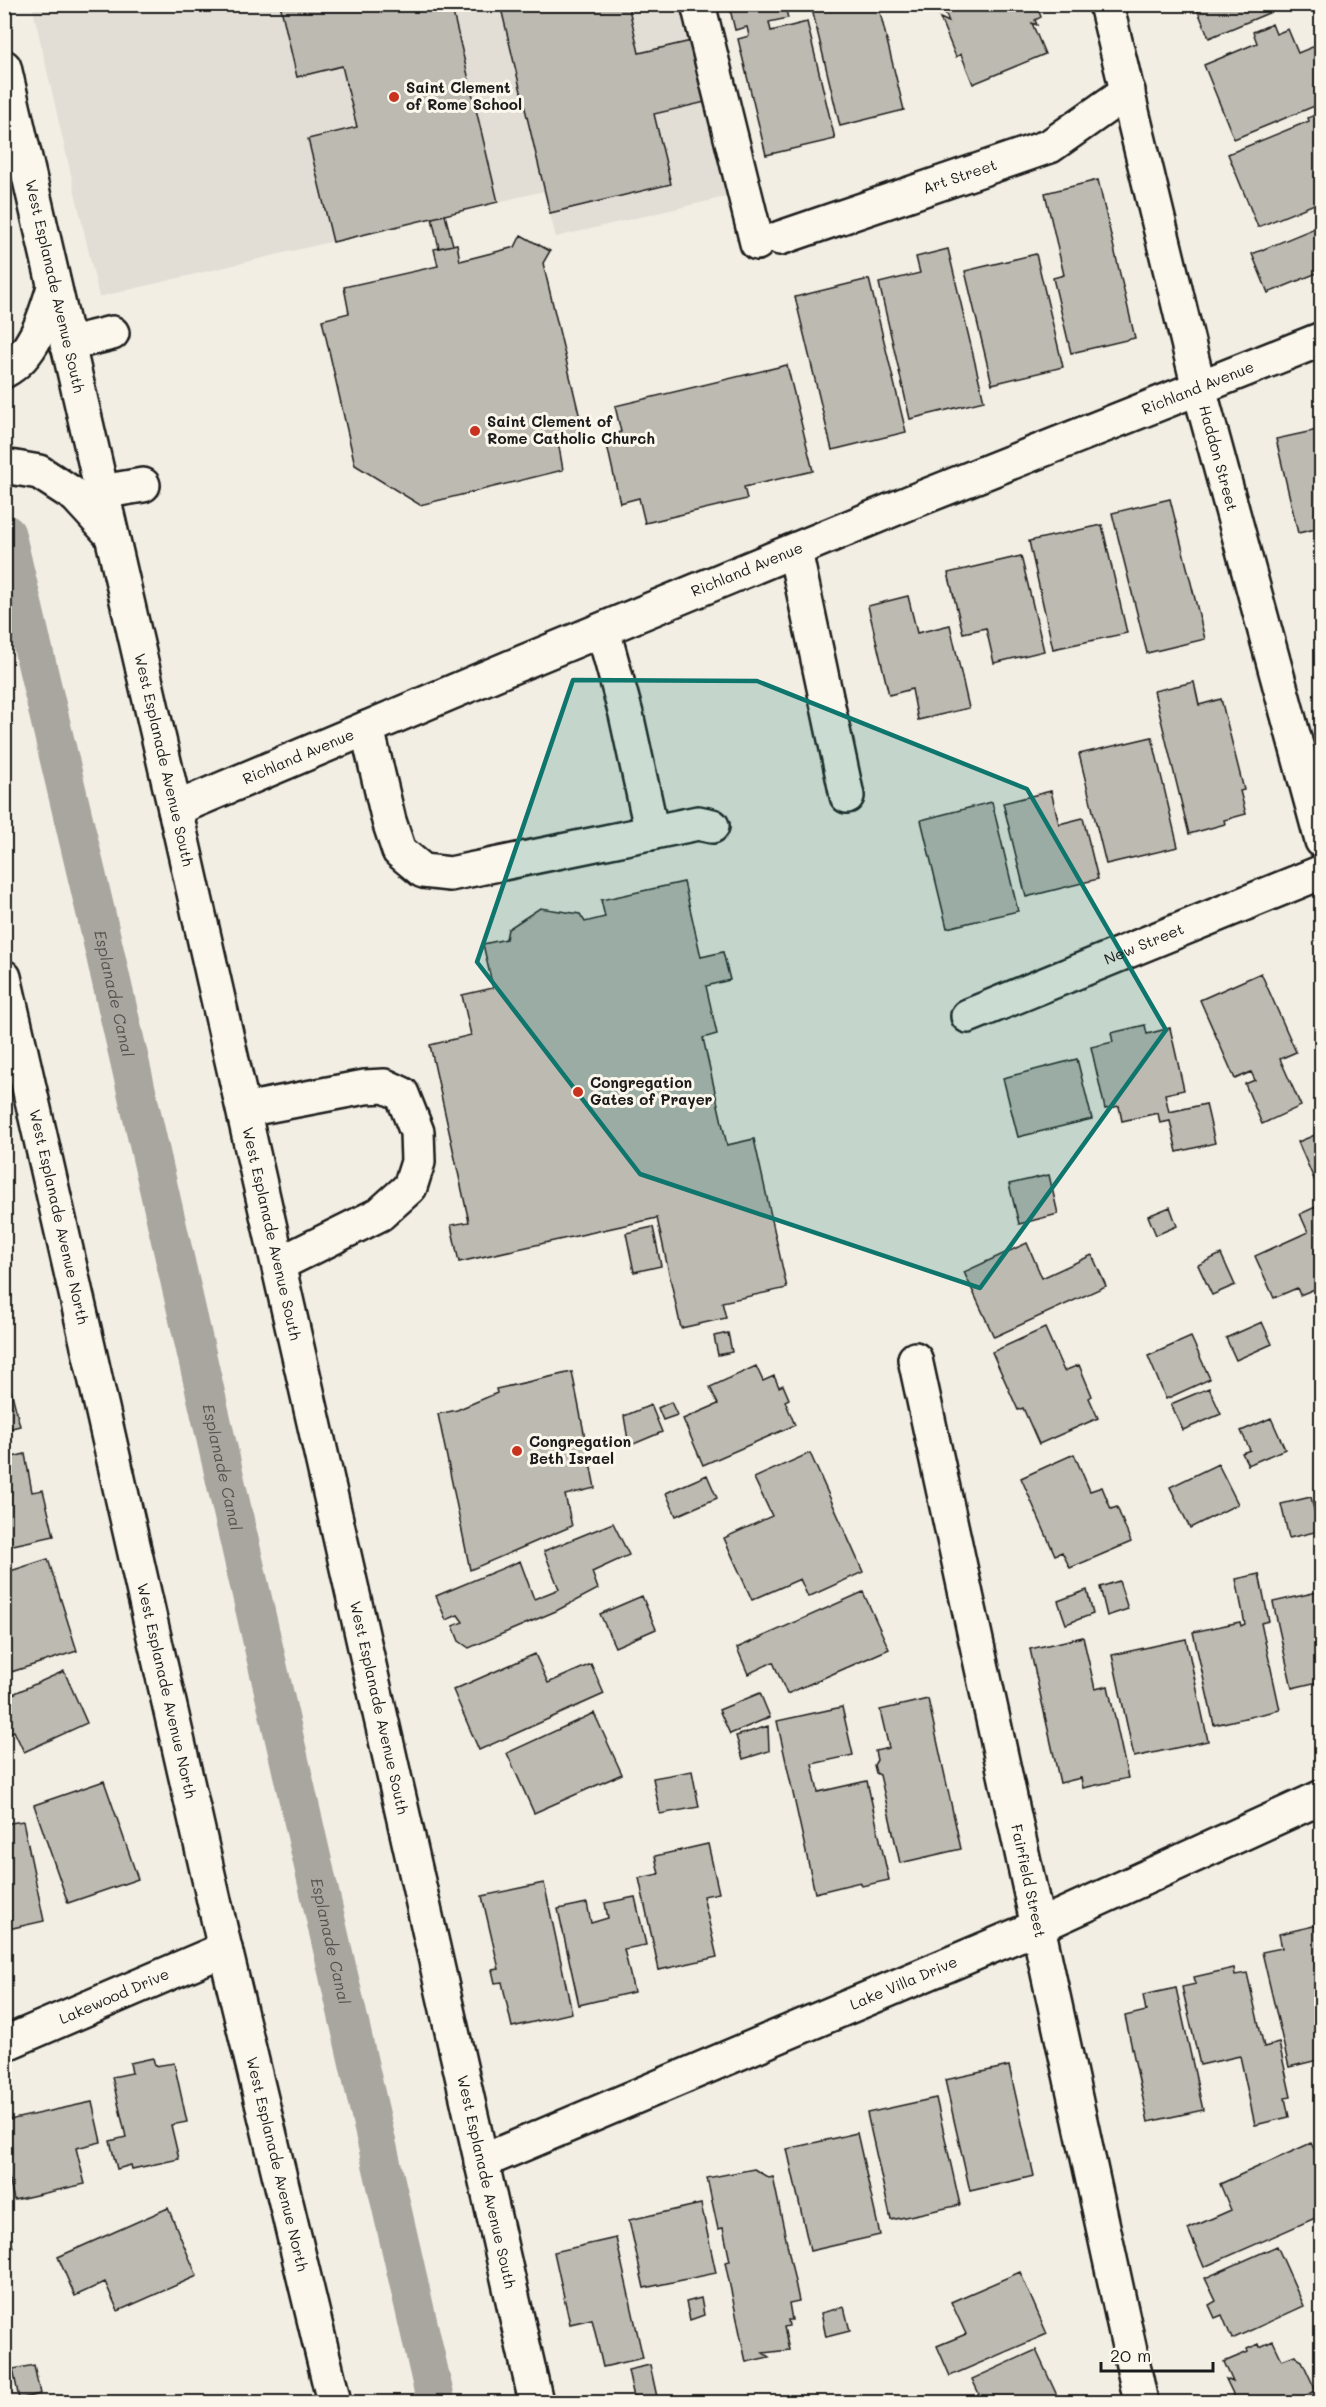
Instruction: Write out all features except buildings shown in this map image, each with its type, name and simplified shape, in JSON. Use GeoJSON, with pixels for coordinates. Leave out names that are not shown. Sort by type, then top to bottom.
{"type":"FeatureCollection","features":[{"type":"Feature","properties":{"kind":"street","name":"Art Street"},"geometry":{"type":"LineString","coordinates":[[698,4],[769,241],[1050,146],[1128,91]]}},
{"type":"Feature","properties":{"kind":"street","name":"Haddon Street"},"geometry":{"type":"LineString","coordinates":[[1106,4],[1199,388],[1322,841]]}},
{"type":"Feature","properties":{"kind":"street","name":"West Esplanade Avenue South"},"geometry":{"type":"LineString","coordinates":[[4,67],[176,810],[536,2403]]}},
{"type":"Feature","properties":{"kind":"street"},"geometry":{"type":"LineString","coordinates":[[4,371],[15,365],[42,327],[54,286]]}},
{"type":"Feature","properties":{"kind":"street"},"geometry":{"type":"LineString","coordinates":[[67,344],[112,333]]}},
{"type":"Feature","properties":{"kind":"street","name":"Richland Avenue"},"geometry":{"type":"LineString","coordinates":[[176,810],[366,728],[911,502],[1322,339]]}},
{"type":"Feature","properties":{"kind":"street"},"geometry":{"type":"LineString","coordinates":[[4,465],[39,472],[76,496],[111,533]]}},
{"type":"Feature","properties":{"kind":"street"},"geometry":{"type":"LineString","coordinates":[[101,492],[143,485]]}},
{"type":"Feature","properties":{"kind":"street"},"geometry":{"type":"LineString","coordinates":[[795,551],[847,796]]}},
{"type":"Feature","properties":{"kind":"street"},"geometry":{"type":"LineString","coordinates":[[603,630],[626,714],[652,833]]}},
{"type":"Feature","properties":{"kind":"street"},"geometry":{"type":"LineString","coordinates":[[366,728],[389,821],[399,851],[423,871],[450,874],[698,823],[712,826]]}},
{"type":"Feature","properties":{"kind":"street","name":"New Street"},"geometry":{"type":"LineString","coordinates":[[968,1016],[1322,872]]}},
{"type":"Feature","properties":{"kind":"street","name":"West Esplanade Avenue North"},"geometry":{"type":"LineString","coordinates":[[4,977],[225,1949],[334,2403]]}},
{"type":"Feature","properties":{"kind":"street"},"geometry":{"type":"LineString","coordinates":[[244,1110],[365,1087],[385,1086],[402,1094],[417,1132],[418,1162],[410,1187],[380,1214],[279,1264]]}},
{"type":"Feature","properties":{"kind":"street","name":"Fairfield Street"},"geometry":{"type":"LineString","coordinates":[[915,1359],[1141,2403]]}},
{"type":"Feature","properties":{"kind":"street","name":"Lake Villa Drive"},"geometry":{"type":"LineString","coordinates":[[482,2162],[1037,1927],[1322,1797]]}},
{"type":"Feature","properties":{"kind":"street","name":"Lakewood Drive"},"geometry":{"type":"LineString","coordinates":[[4,2044],[225,1949]]}},
{"type":"Feature","properties":{"kind":"highlighted area"},"geometry":{"type":"Polygon","coordinates":[[[573,680],[757,681],[1027,789],[1166,1030],[980,1288],[640,1174],[477,962],[573,680]]]}},
{"type":"Feature","properties":{"kind":"shaded area","name":"Saint Clement of Rome School"},"geometry":{"type":"Polygon","coordinates":[[[32,5],[712,5],[759,189],[556,237],[544,191],[99,297],[32,5]]]}},
{"type":"Feature","properties":{"kind":"waterway","name":"Esplanade Canal"},"geometry":{"type":"LineString","coordinates":[[6,534],[96,914],[436,2402]]}},
{"type":"Feature","properties":{"kind":"place","name":"Saint Clement of Rome School"},"geometry":{"type":"Point","coordinates":[394,97]}},
{"type":"Feature","properties":{"kind":"place","name":"Saint Clement of Rome Catholic Church"},"geometry":{"type":"Point","coordinates":[475,431]}},
{"type":"Feature","properties":{"kind":"place","name":"Congregation Gates of Prayer"},"geometry":{"type":"Point","coordinates":[578,1092]}},
{"type":"Feature","properties":{"kind":"place","name":"Congregation Beth Israel"},"geometry":{"type":"Point","coordinates":[517,1451]}}]}
